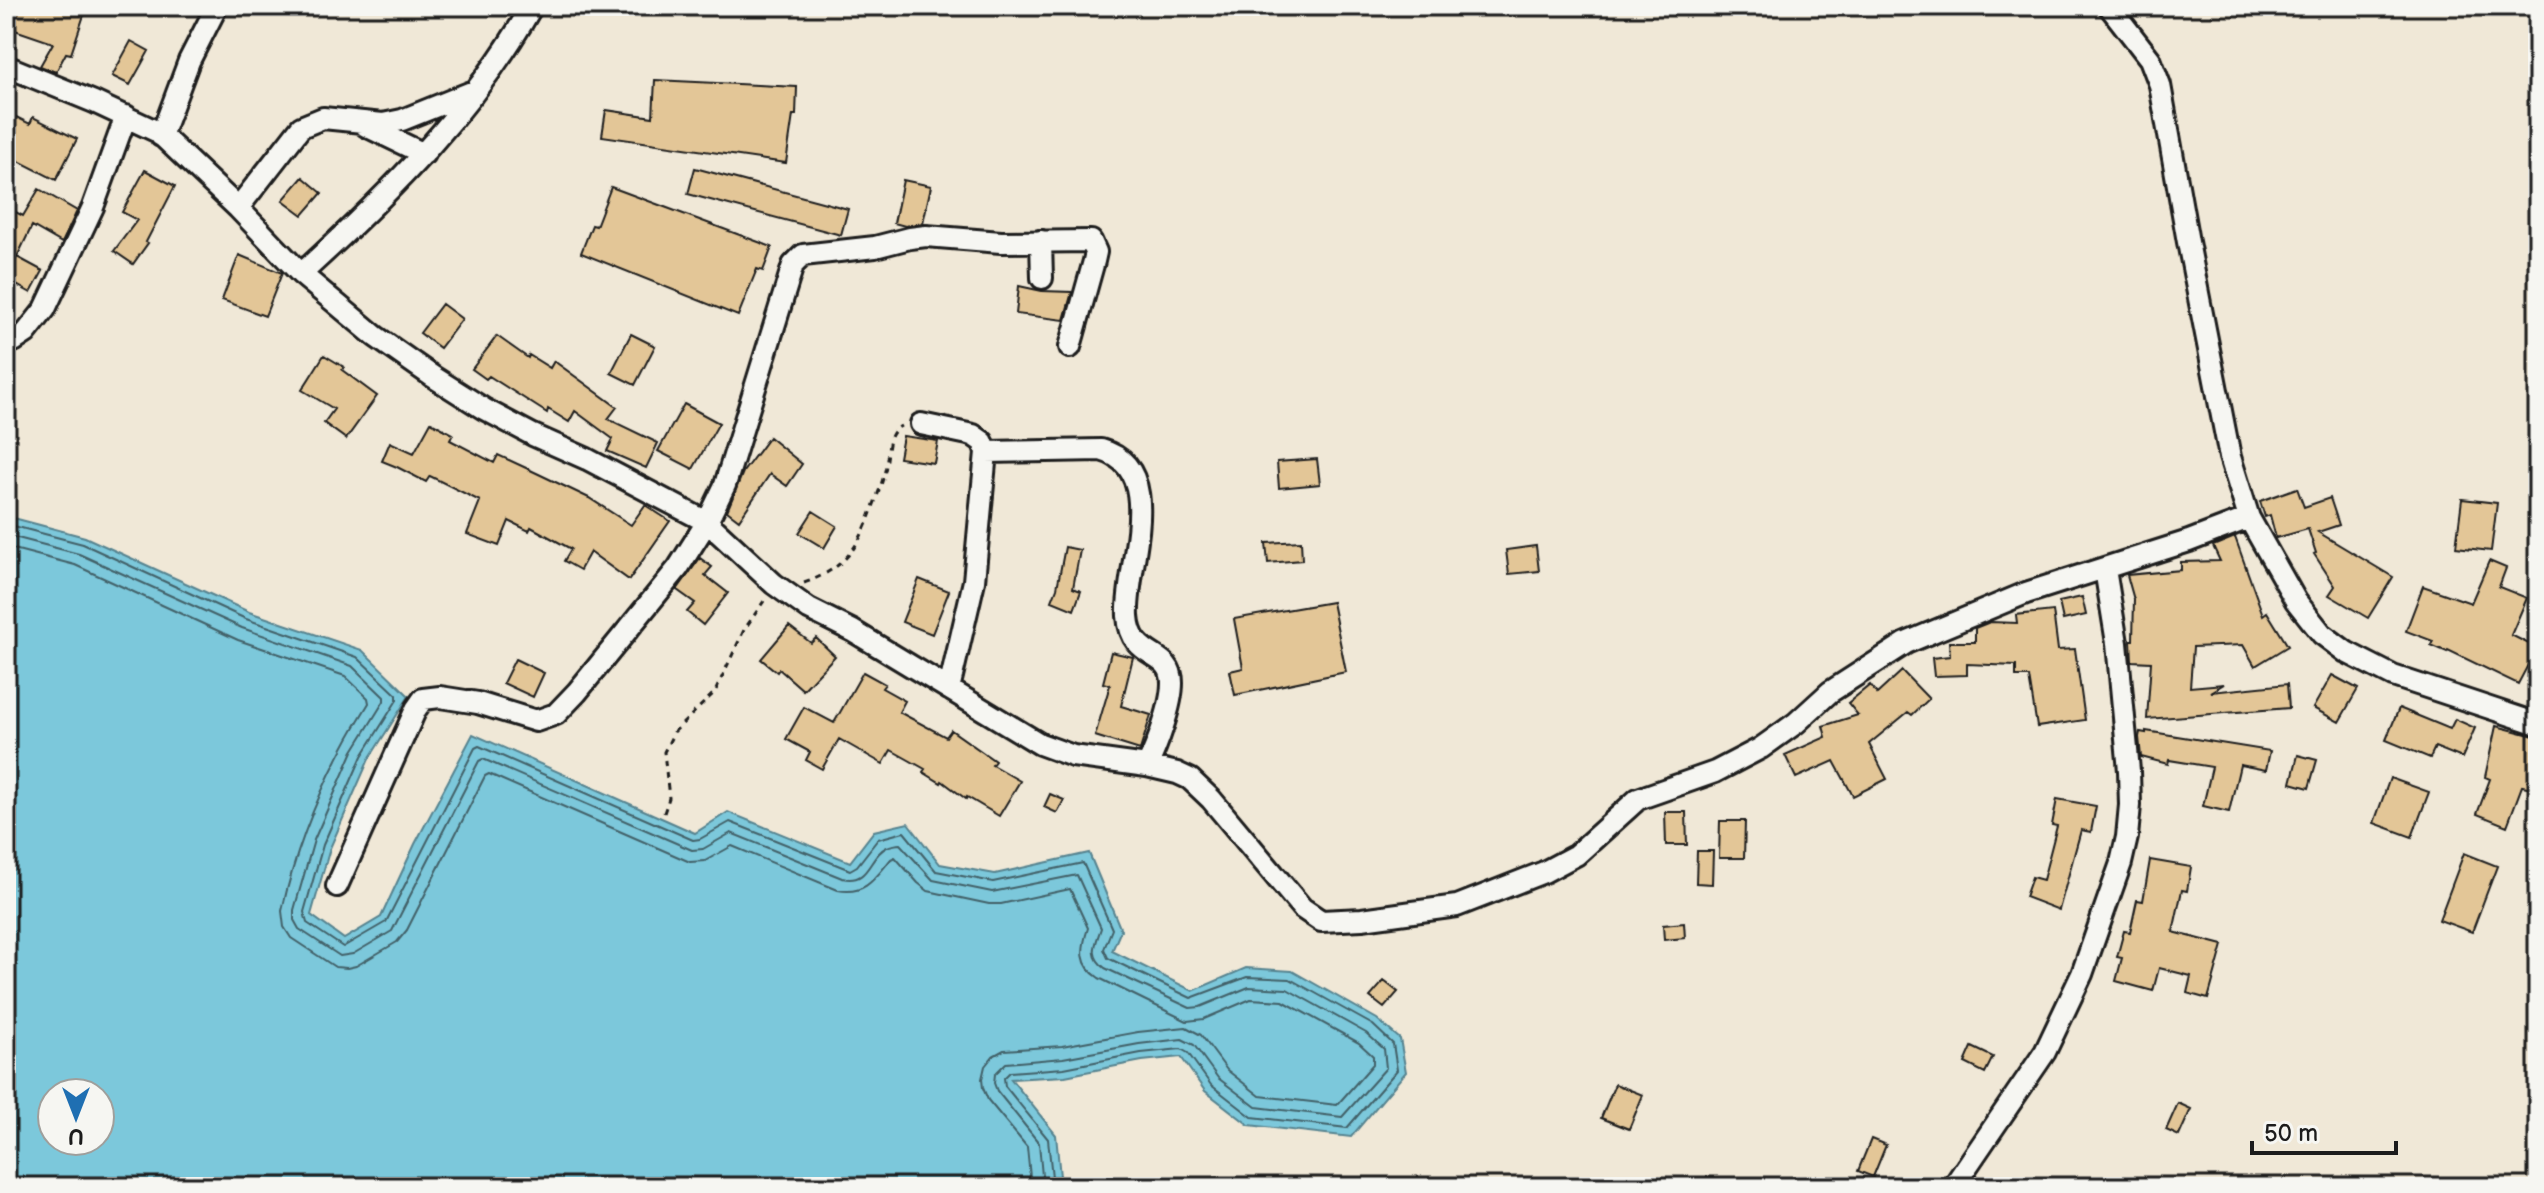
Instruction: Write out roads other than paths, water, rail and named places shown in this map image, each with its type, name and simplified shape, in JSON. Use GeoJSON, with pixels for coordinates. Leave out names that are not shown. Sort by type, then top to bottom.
{"type":"FeatureCollection","features":[{"type":"Feature","properties":{"kind":"street"},"geometry":{"type":"LineString","coordinates":[[161,136],[189,61],[217,6]]}},
{"type":"Feature","properties":{"kind":"street"},"geometry":{"type":"LineString","coordinates":[[301,274],[365,216],[424,154],[514,39],[532,6]]}},
{"type":"Feature","properties":{"kind":"street"},"geometry":{"type":"LineString","coordinates":[[2109,6],[2150,59],[2160,85],[2230,457],[2249,518],[2296,601],[2322,634],[2346,652],[2393,676],[2538,724]]}},
{"type":"Feature","properties":{"kind":"street"},"geometry":{"type":"LineString","coordinates":[[6,66],[126,116],[161,136],[238,208],[301,274],[375,336],[484,409],[707,522],[779,587],[809,609],[853,631],[1040,744],[1073,756],[1147,766],[1190,779],[1211,799],[1302,908],[1321,921],[1362,919],[1457,906],[1544,872],[1576,855],[1638,799],[1715,772],[1761,748],[1796,723],[1830,692],[1906,643],[2026,593],[2105,569],[2249,518]]}},
{"type":"Feature","properties":{"kind":"street"},"geometry":{"type":"LineString","coordinates":[[238,208],[301,127],[323,118],[383,124],[402,120],[474,91]]}},
{"type":"Feature","properties":{"kind":"street"},"geometry":{"type":"LineString","coordinates":[[6,342],[26,333],[45,309],[93,207],[126,116]]}},
{"type":"Feature","properties":{"kind":"street"},"geometry":{"type":"LineString","coordinates":[[360,123],[424,154]]}},
{"type":"Feature","properties":{"kind":"street"},"geometry":{"type":"LineString","coordinates":[[337,886],[423,699],[440,697],[478,703],[536,721],[556,714],[631,628],[678,568],[707,522],[725,485],[793,265],[803,255],[875,247],[926,236],[1001,242],[1091,241],[1096,252],[1070,347]]}},
{"type":"Feature","properties":{"kind":"street"},"geometry":{"type":"LineString","coordinates":[[1041,241],[1042,278]]}},
{"type":"Feature","properties":{"kind":"street"},"geometry":{"type":"LineString","coordinates":[[921,424],[973,435],[983,442],[986,452],[974,581],[949,689]]}},
{"type":"Feature","properties":{"kind":"street"},"geometry":{"type":"LineString","coordinates":[[986,452],[1101,450],[1116,454],[1136,477],[1139,494],[1128,615],[1132,637],[1142,649],[1164,661],[1171,670],[1172,687],[1158,741],[1147,766]]}},
{"type":"Feature","properties":{"kind":"street"},"geometry":{"type":"LineString","coordinates":[[1953,1187],[2045,1052],[2082,974],[2127,837],[2130,805],[2127,740],[2117,643],[2105,569]]}},
{"type":"Feature","properties":{"kind":"water"},"geometry":{"type":"Polygon","coordinates":[[[6,516],[85,537],[249,612],[362,650],[409,696],[369,759],[330,848],[311,915],[344,939],[381,917],[415,844],[473,734],[695,833],[728,812],[850,862],[874,831],[908,823],[940,864],[995,874],[1089,853],[1121,930],[1112,951],[1193,991],[1246,968],[1292,971],[1377,1019],[1400,1039],[1406,1072],[1351,1137],[1249,1125],[1205,1091],[1181,1057],[1065,1076],[1011,1079],[1056,1135],[1061,1187],[6,1187],[6,516]]]}}]}
